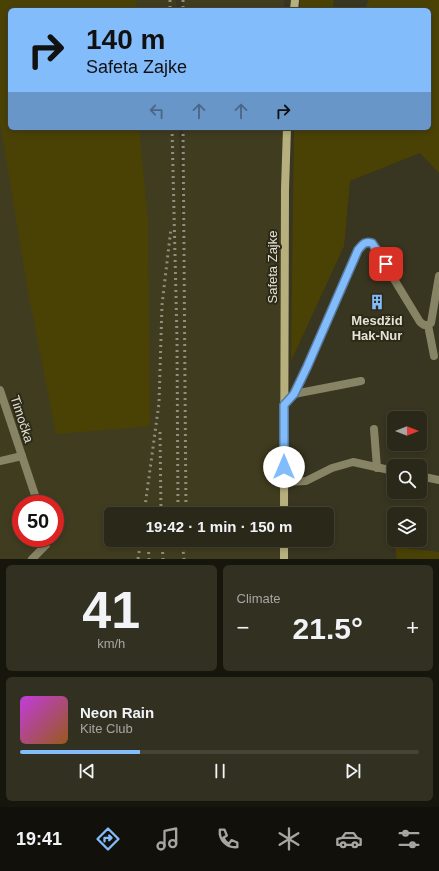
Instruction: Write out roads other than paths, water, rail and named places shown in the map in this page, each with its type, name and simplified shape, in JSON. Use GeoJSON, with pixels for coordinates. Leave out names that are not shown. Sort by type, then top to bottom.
{"type":"FeatureCollection","features":[{"type":"Feature","properties":{"kind":"main road","name":"Safeta Zajke"},"geometry":{"type":"LineString","coordinates":[[284,507],[284,189],[287,130]]}},
{"type":"Feature","properties":{"kind":"main road"},"geometry":{"type":"LineString","coordinates":[[284,547],[284,559]]}},
{"type":"Feature","properties":{"kind":"street"},"geometry":{"type":"LineString","coordinates":[[284,405],[294,394],[358,250],[364,244],[368,242],[372,243],[420,322],[424,325],[428,325]]}},
{"type":"Feature","properties":{"kind":"street"},"geometry":{"type":"LineString","coordinates":[[434,356],[428,325],[430,323],[439,276]]}},
{"type":"Feature","properties":{"kind":"street"},"geometry":{"type":"LineString","coordinates":[[294,394],[361,381]]}},
{"type":"Feature","properties":{"kind":"street","name":"Timočka"},"geometry":{"type":"LineString","coordinates":[[0,390],[35,495]]}},
{"type":"Feature","properties":{"kind":"street"},"geometry":{"type":"LineString","coordinates":[[374,429],[377,468]]}},
{"type":"Feature","properties":{"kind":"street","name":"Timočka"},"geometry":{"type":"LineString","coordinates":[[0,461],[22,456]]}},
{"type":"Feature","properties":{"kind":"street"},"geometry":{"type":"LineString","coordinates":[[284,482],[306,481],[332,468],[353,462],[387,470]]}},
{"type":"Feature","properties":{"kind":"street"},"geometry":{"type":"LineString","coordinates":[[427,477],[439,480]]}},
{"type":"Feature","properties":{"kind":"street"},"geometry":{"type":"LineString","coordinates":[[32,559],[44,547]]}},
{"type":"Feature","properties":{"kind":"railway"},"geometry":{"type":"LineString","coordinates":[[170,0],[170,8]]}},
{"type":"Feature","properties":{"kind":"railway"},"geometry":{"type":"LineString","coordinates":[[183,0],[183,8]]}},
{"type":"Feature","properties":{"kind":"railway"},"geometry":{"type":"LineString","coordinates":[[172,130],[177,339],[178,507]]}},
{"type":"Feature","properties":{"kind":"railway"},"geometry":{"type":"LineString","coordinates":[[183,130],[186,507]]}},
{"type":"Feature","properties":{"kind":"railway"},"geometry":{"type":"LineString","coordinates":[[145,507],[159,403],[162,305],[171,228]]}},
{"type":"Feature","properties":{"kind":"railway"},"geometry":{"type":"LineString","coordinates":[[160,432],[161,507]]}},
{"type":"Feature","properties":{"kind":"railway"},"geometry":{"type":"LineString","coordinates":[[138,559],[140,547]]}},
{"type":"Feature","properties":{"kind":"railway"},"geometry":{"type":"LineString","coordinates":[[148,547],[149,559]]}},
{"type":"Feature","properties":{"kind":"railway"},"geometry":{"type":"LineString","coordinates":[[162,547],[163,559]]}},
{"type":"Feature","properties":{"kind":"railway"},"geometry":{"type":"LineString","coordinates":[[183,547],[184,559]]}},
{"type":"Feature","properties":{"kind":"place","name":"Mesdžid Hak-Nur"},"geometry":{"type":"Point","coordinates":[377,302]}}]}
